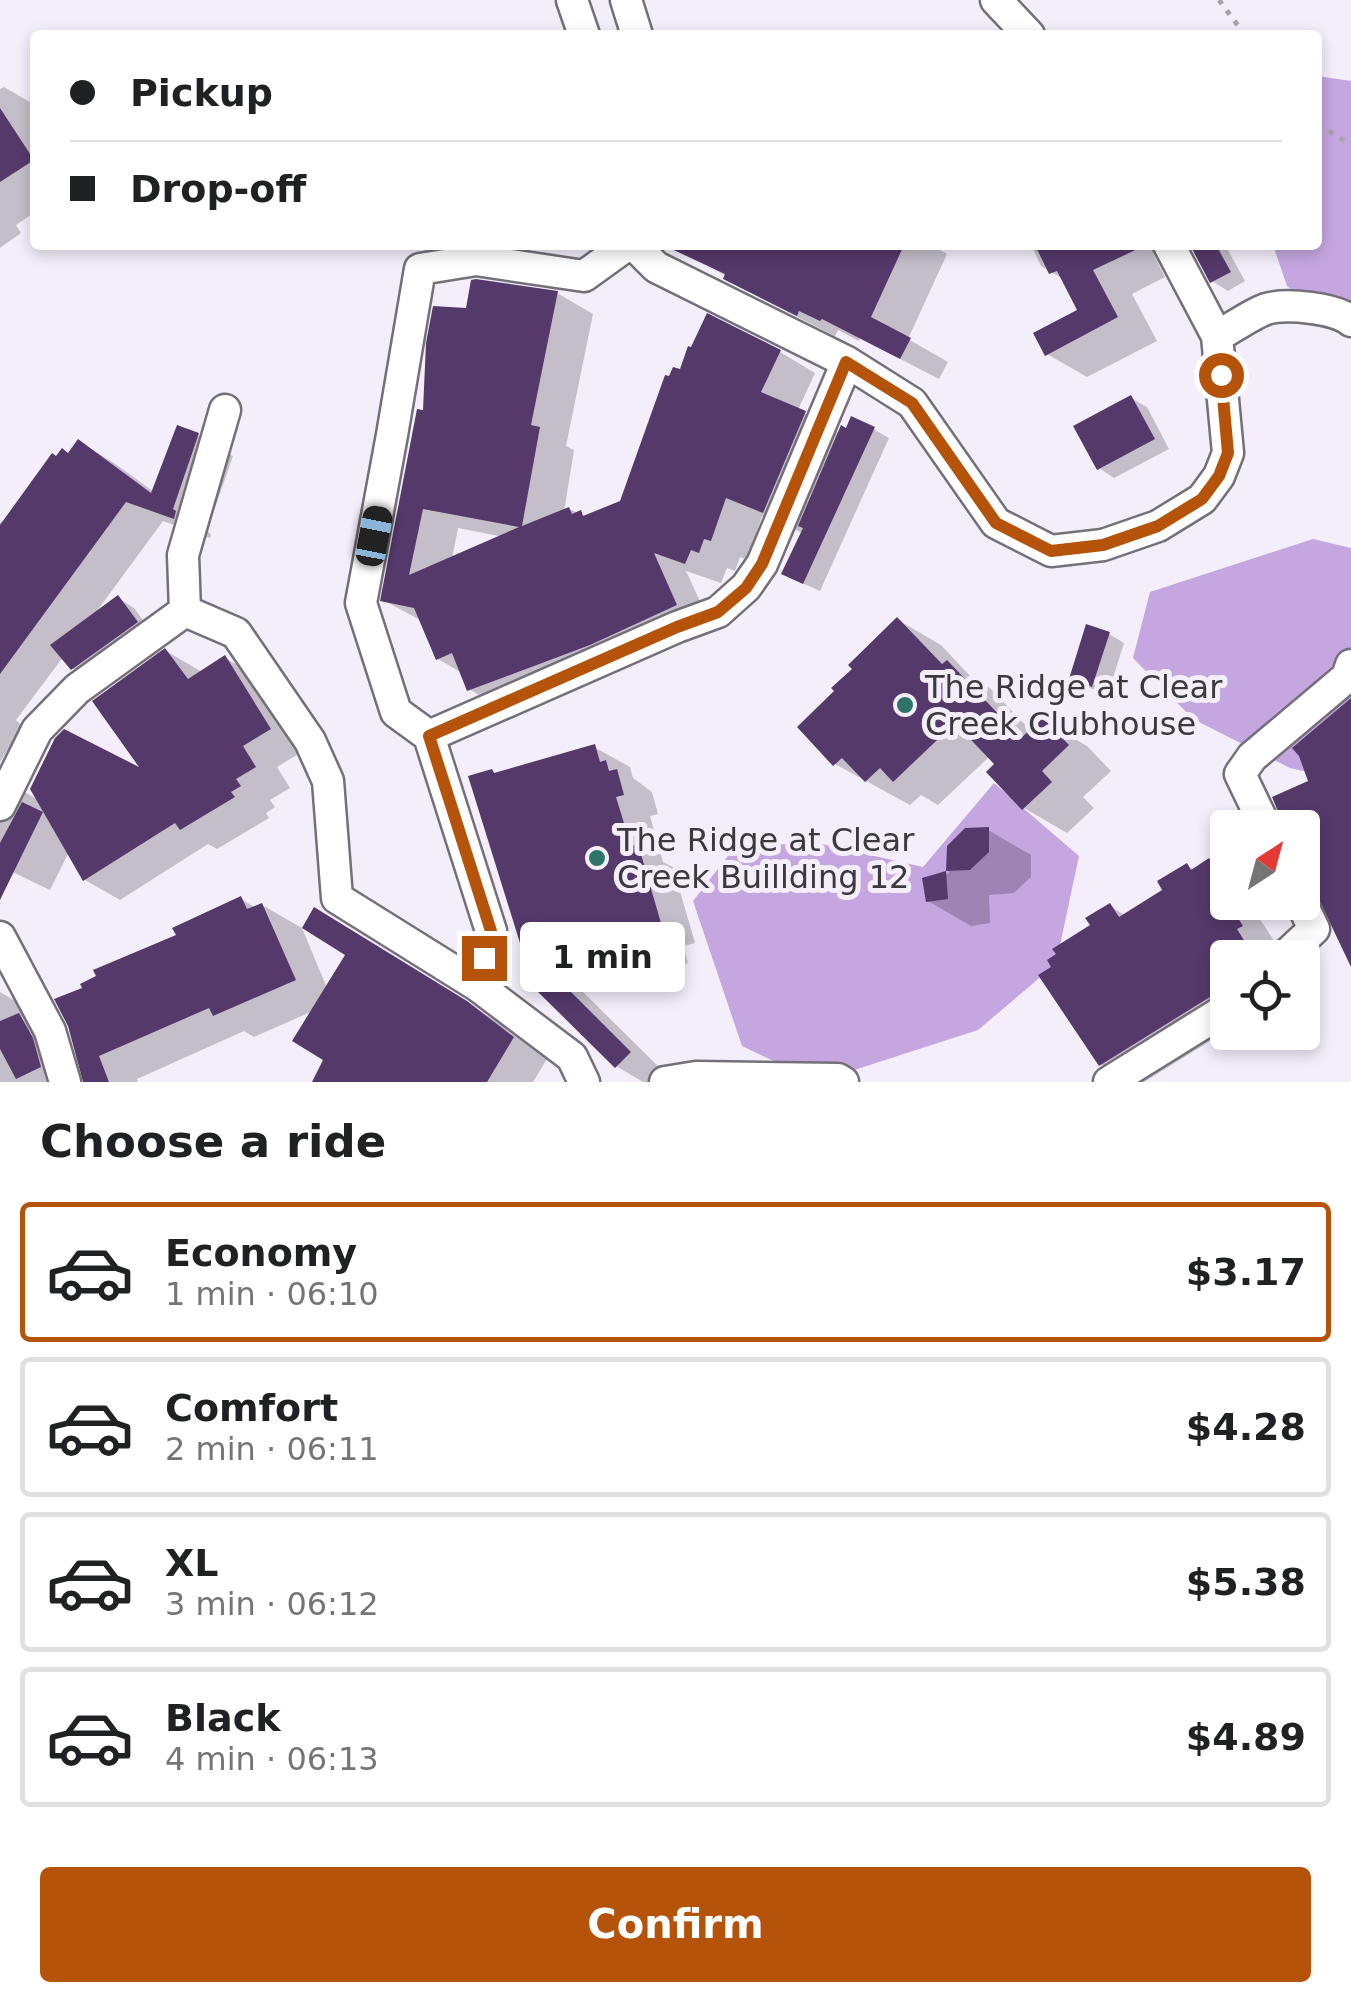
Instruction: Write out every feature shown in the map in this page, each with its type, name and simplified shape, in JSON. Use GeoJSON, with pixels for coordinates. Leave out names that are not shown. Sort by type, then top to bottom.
{"type":"FeatureCollection","features":[{"type":"Feature","properties":{"kind":"street"},"geometry":{"type":"LineString","coordinates":[[572,0],[582,30]]}},
{"type":"Feature","properties":{"kind":"street"},"geometry":{"type":"LineString","coordinates":[[626,0],[635,30]]}},
{"type":"Feature","properties":{"kind":"street"},"geometry":{"type":"LineString","coordinates":[[996,0],[1024,30]]}},
{"type":"Feature","properties":{"kind":"street"},"geometry":{"type":"LineString","coordinates":[[478,986],[491,931],[429,736],[396,712],[361,603],[420,269],[476,260],[584,276],[623,250]]}},
{"type":"Feature","properties":{"kind":"street"},"geometry":{"type":"LineString","coordinates":[[636,250],[656,267],[846,362],[912,403],[996,523],[1051,551],[1103,545],[1158,526],[1202,499],[1219,476],[1228,453],[1217,336],[1172,250]]}},
{"type":"Feature","properties":{"kind":"street"},"geometry":{"type":"LineString","coordinates":[[1217,336],[1267,309],[1306,307],[1351,321]]}},
{"type":"Feature","properties":{"kind":"street"},"geometry":{"type":"LineString","coordinates":[[429,736],[718,612],[746,588],[762,564],[846,362]]}},
{"type":"Feature","properties":{"kind":"street"},"geometry":{"type":"LineString","coordinates":[[185,611],[183,555],[225,410]]}},
{"type":"Feature","properties":{"kind":"street"},"geometry":{"type":"LineString","coordinates":[[0,805],[37,730],[76,689],[185,611]]}},
{"type":"Feature","properties":{"kind":"street"},"geometry":{"type":"LineString","coordinates":[[185,611],[236,633],[310,741],[328,781],[337,898],[478,986],[572,1057],[584,1082]]}},
{"type":"Feature","properties":{"kind":"street"},"geometry":{"type":"LineString","coordinates":[[1257,810],[1240,774],[1252,757],[1346,676],[1351,665]]}},
{"type":"Feature","properties":{"kind":"street"},"geometry":{"type":"LineString","coordinates":[[1301,940],[1314,928],[1310,920]]}},
{"type":"Feature","properties":{"kind":"street"},"geometry":{"type":"LineString","coordinates":[[0,936],[50,1031],[65,1082]]}},
{"type":"Feature","properties":{"kind":"street"},"geometry":{"type":"LineString","coordinates":[[1108,1082],[1210,1019]]}},
{"type":"Feature","properties":{"kind":"street"},"geometry":{"type":"LineString","coordinates":[[665,1082],[696,1077],[843,1082]]}},
{"type":"Feature","properties":{"kind":"path"},"geometry":{"type":"LineString","coordinates":[[1220,0],[1241,30]]}},
{"type":"Feature","properties":{"kind":"path"},"geometry":{"type":"LineString","coordinates":[[1322,127],[1351,145]]}},
{"type":"Feature","properties":{"kind":"shaded area"},"geometry":{"type":"Polygon","coordinates":[[[1322,77],[1351,81],[1351,331],[1287,286],[1275,250],[1322,250],[1322,77]]]}},
{"type":"Feature","properties":{"kind":"shaded area"},"geometry":{"type":"Polygon","coordinates":[[[1313,539],[1351,548],[1351,782],[1290,768],[1193,719],[1133,658],[1150,592],[1313,539]]]}},
{"type":"Feature","properties":{"kind":"shaded area"},"geometry":{"type":"Polygon","coordinates":[[[994,783],[1079,856],[1056,964],[978,1030],[817,1082],[742,1046],[693,901],[734,848],[813,842],[923,867],[994,783]]]}},
{"type":"Feature","properties":{"kind":"building"},"geometry":{"type":"Polygon","coordinates":[[[0,108],[30,154],[30,163],[0,182],[0,108]]]}},
{"type":"Feature","properties":{"kind":"building"},"geometry":{"type":"Polygon","coordinates":[[[674,250],[902,250],[871,317],[911,338],[900,359],[822,319],[799,311],[797,316],[723,279],[725,274],[674,250]]]}},
{"type":"Feature","properties":{"kind":"building"},"geometry":{"type":"Polygon","coordinates":[[[1037,250],[1135,250],[1093,270],[1118,317],[1045,356],[1033,333],[1077,310],[1057,271],[1049,274],[1037,250]]]}},
{"type":"Feature","properties":{"kind":"building"},"geometry":{"type":"Polygon","coordinates":[[[1193,250],[1219,250],[1231,272],[1210,283],[1193,250]]]}},
{"type":"Feature","properties":{"kind":"building"},"geometry":{"type":"Polygon","coordinates":[[[471,280],[558,291],[531,425],[540,427],[522,526],[569,507],[572,514],[581,510],[583,516],[620,501],[665,375],[669,376],[673,367],[680,369],[707,313],[781,350],[761,392],[806,411],[763,513],[726,498],[711,541],[704,539],[699,553],[691,550],[685,564],[654,553],[677,605],[590,645],[467,691],[452,653],[436,660],[414,608],[380,601],[417,409],[423,410],[426,343],[433,306],[466,308],[471,280]],[[423,509],[409,575],[519,527],[423,509]]]}},
{"type":"Feature","properties":{"kind":"building"},"geometry":{"type":"Polygon","coordinates":[[[1131,395],[1155,439],[1097,470],[1073,426],[1131,395]]]}},
{"type":"Feature","properties":{"kind":"building"},"geometry":{"type":"Polygon","coordinates":[[[851,416],[875,427],[803,584],[781,574],[803,528],[798,526],[841,425],[846,428],[851,416]]]}},
{"type":"Feature","properties":{"kind":"building"},"geometry":{"type":"Polygon","coordinates":[[[177,425],[199,433],[173,509],[174,519],[126,502],[0,674],[0,525],[52,453],[56,456],[62,448],[68,453],[78,439],[151,493],[177,425]]]}},
{"type":"Feature","properties":{"kind":"building"},"geometry":{"type":"Polygon","coordinates":[[[118,595],[138,622],[71,670],[50,645],[118,595]]]}},
{"type":"Feature","properties":{"kind":"building","name":"The Ridge at Clear Creek Clubhouse"},"geometry":{"type":"Polygon","coordinates":[[[897,617],[942,664],[947,660],[1021,738],[1043,718],[1069,745],[1042,771],[1052,782],[1022,810],[986,772],[994,764],[955,723],[893,782],[880,768],[865,782],[842,758],[833,766],[797,727],[834,691],[831,688],[852,669],[848,665],[897,617]]]}},
{"type":"Feature","properties":{"kind":"building"},"geometry":{"type":"Polygon","coordinates":[[[1086,624],[1110,632],[1092,687],[1069,679],[1086,624]]]}},
{"type":"Feature","properties":{"kind":"building"},"geometry":{"type":"Polygon","coordinates":[[[165,648],[188,679],[225,655],[271,729],[243,746],[256,767],[236,779],[241,786],[231,792],[235,797],[180,830],[175,823],[83,881],[30,789],[55,738],[64,729],[139,767],[92,701],[165,648]]]}},
{"type":"Feature","properties":{"kind":"building"},"geometry":{"type":"Polygon","coordinates":[[[1351,698],[1351,967],[1320,902],[1320,810],[1277,810],[1272,797],[1308,781],[1292,748],[1351,698]]]}},
{"type":"Feature","properties":{"kind":"building"},"geometry":{"type":"Polygon","coordinates":[[[595,744],[600,762],[606,760],[609,771],[617,769],[624,795],[616,797],[631,846],[638,844],[661,923],[649,927],[654,943],[551,972],[631,1052],[615,1068],[534,988],[468,776],[492,769],[494,773],[595,744]]]}},
{"type":"Feature","properties":{"kind":"building"},"geometry":{"type":"Polygon","coordinates":[[[22,802],[43,812],[0,900],[0,843],[22,802]]]}},
{"type":"Feature","properties":{"kind":"building"},"geometry":{"type":"Polygon","coordinates":[[[989,827],[989,852],[970,870],[946,871],[947,846],[965,828],[989,827]]]}},
{"type":"Feature","properties":{"kind":"building"},"geometry":{"type":"Polygon","coordinates":[[[1209,858],[1210,920],[1239,920],[1243,926],[1237,929],[1244,940],[1210,940],[1210,997],[1099,1066],[1038,975],[1051,967],[1047,960],[1056,954],[1052,949],[1090,925],[1085,918],[1110,903],[1119,917],[1162,890],[1157,881],[1187,863],[1191,870],[1209,858]]]}},
{"type":"Feature","properties":{"kind":"building"},"geometry":{"type":"Polygon","coordinates":[[[946,871],[948,899],[926,902],[922,878],[946,871]]]}},
{"type":"Feature","properties":{"kind":"building"},"geometry":{"type":"Polygon","coordinates":[[[241,896],[247,909],[262,903],[296,980],[213,1016],[209,1008],[99,1056],[109,1082],[83,1082],[68,1026],[54,999],[82,988],[80,984],[96,976],[93,970],[176,935],[172,928],[241,896]]]}},
{"type":"Feature","properties":{"kind":"building"},"geometry":{"type":"Polygon","coordinates":[[[314,907],[467,1001],[514,1037],[487,1082],[312,1082],[323,1060],[292,1041],[345,955],[302,928],[314,907]]]}},
{"type":"Feature","properties":{"kind":"building"},"geometry":{"type":"Polygon","coordinates":[[[19,1013],[33,1038],[41,1067],[16,1079],[0,1049],[0,1021],[19,1013]]]}},
{"type":"Feature","properties":{"kind":"place","name":"The Ridge at Clear Creek Clubhouse"},"geometry":{"type":"Point","coordinates":[905,705]}},
{"type":"Feature","properties":{"kind":"place","name":"The Ridge at Clear Creek Buillding 12"},"geometry":{"type":"Point","coordinates":[597,858]}},
{"type":"Feature","properties":{"kind":"route"},"geometry":{"type":"LineString","coordinates":[[484,958],[491,931],[429,736],[718,612],[746,588],[762,564],[846,362],[912,403],[996,523],[1051,551],[1103,545],[1158,526],[1202,499],[1219,476],[1228,453],[1221,375]]}}]}
